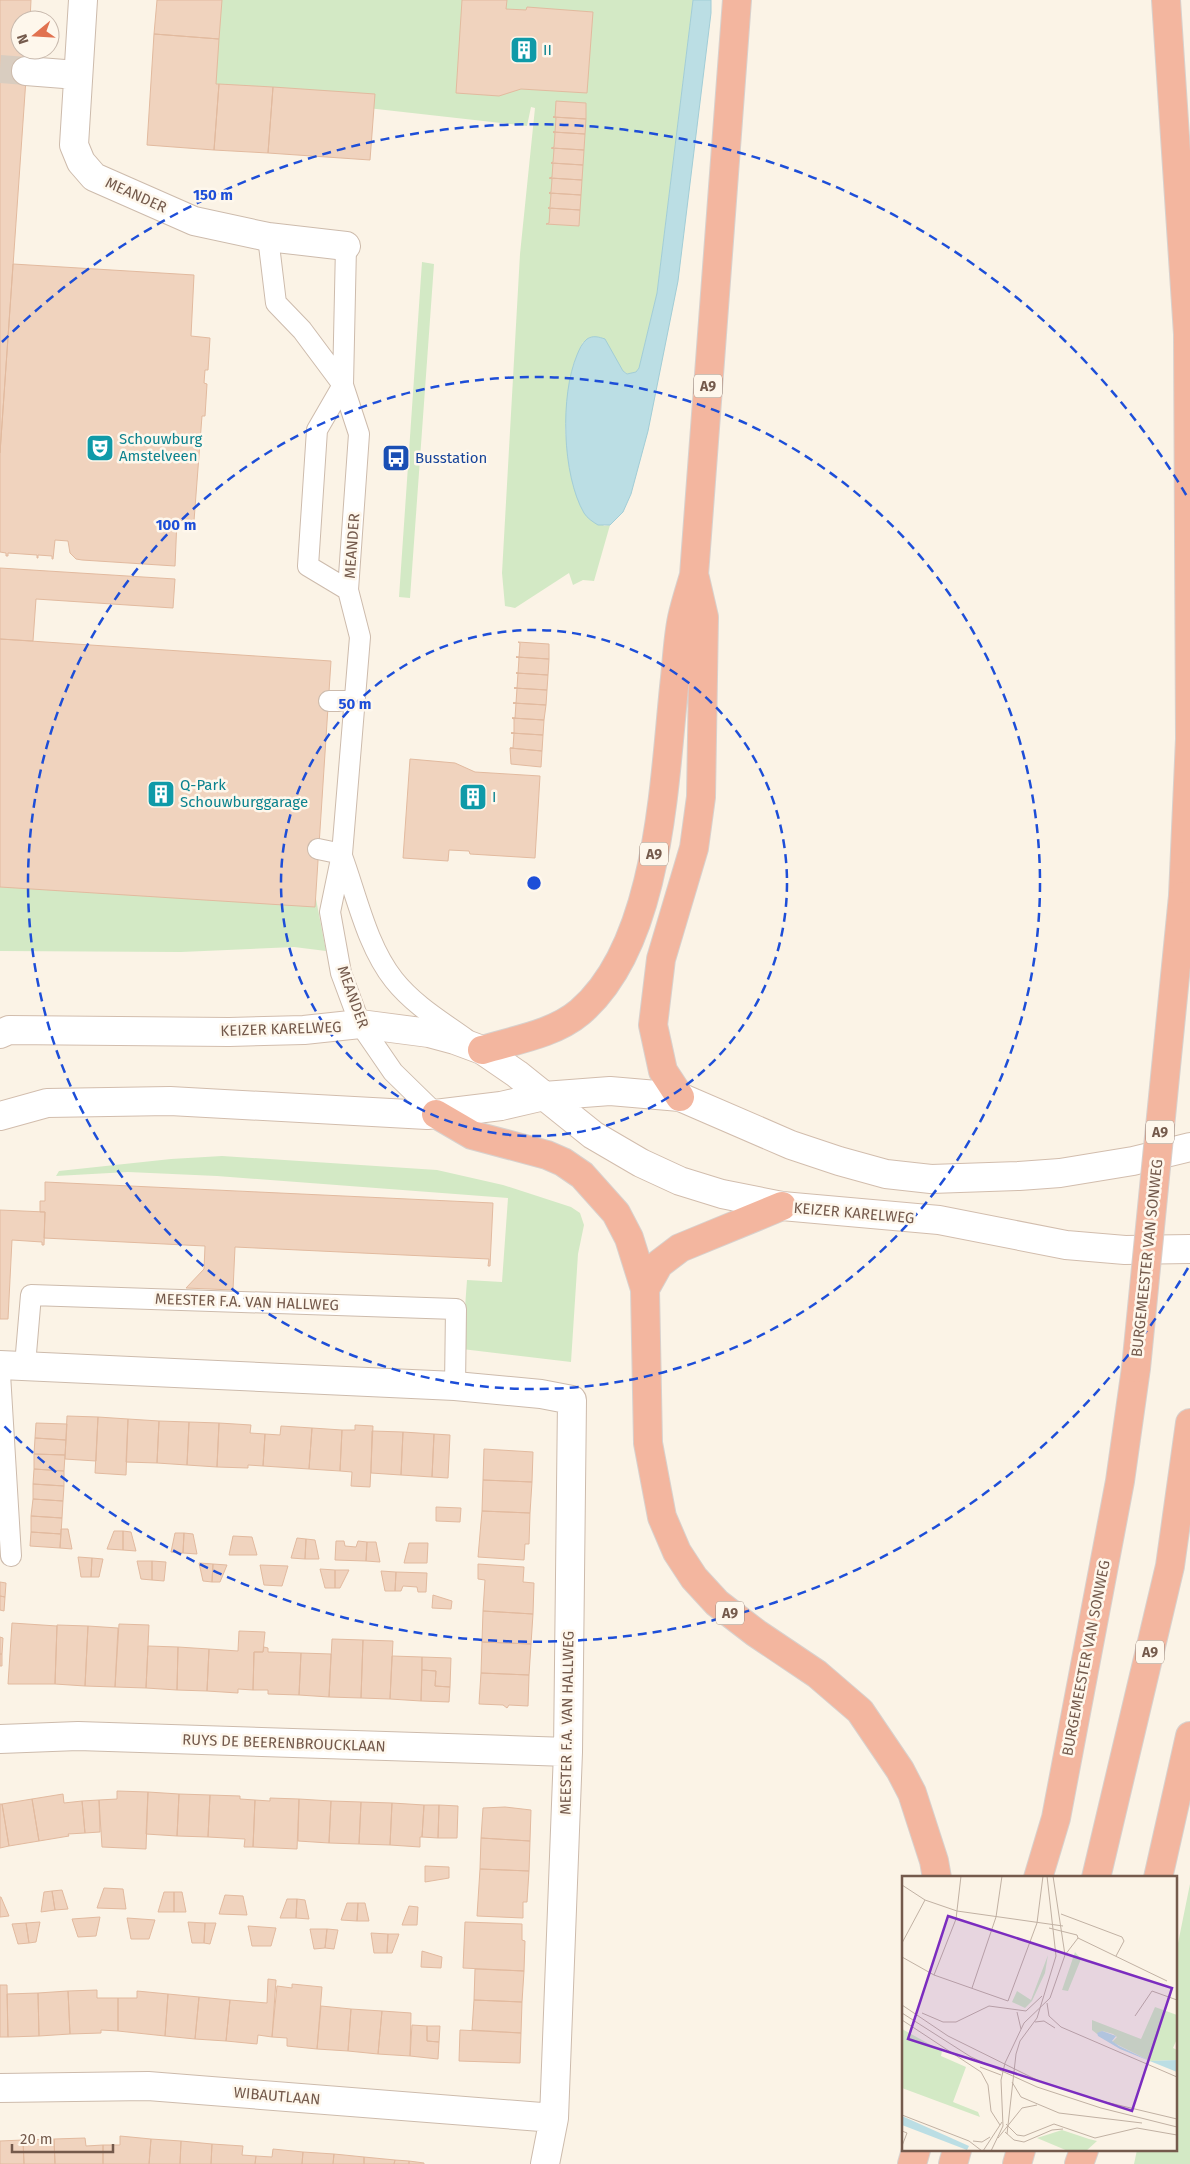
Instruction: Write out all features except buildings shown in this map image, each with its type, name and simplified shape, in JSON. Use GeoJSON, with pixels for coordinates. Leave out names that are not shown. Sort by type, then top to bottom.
{"type":"FeatureCollection","features":[{"type":"Feature","properties":{"kind":"highway","name":"A9"},"geometry":{"type":"LineString","coordinates":[[482,1050],[556,1028],[580,1012],[611,975],[628,946],[654,857],[682,619],[694,575],[737,0]]}},
{"type":"Feature","properties":{"kind":"highway","name":"BURGEMEESTER VAN SONWEG"},"geometry":{"type":"LineString","coordinates":[[1039,1876],[1056,1818],[1120,1480],[1136,1368],[1183,896],[1190,739],[1188,334],[1166,0]]}},
{"type":"Feature","properties":{"kind":"highway","name":"A9"},"geometry":{"type":"LineString","coordinates":[[680,1098],[663,1071],[653,1026],[661,959],[694,848],[700,797],[704,616],[694,575]]}},
{"type":"Feature","properties":{"kind":"highway","name":"A9"},"geometry":{"type":"LineString","coordinates":[[436,1114],[472,1136],[547,1155],[582,1175],[616,1213],[629,1238],[645,1289],[648,1442],[662,1517],[677,1552],[694,1578],[717,1603],[756,1633],[817,1674],[860,1711],[900,1770],[912,1793],[934,1861],[937,1876]]}},
{"type":"Feature","properties":{"kind":"highway","name":"A9"},"geometry":{"type":"LineString","coordinates":[[645,1289],[658,1264],[680,1248],[782,1206]]}},
{"type":"Feature","properties":{"kind":"highway","name":"A9"},"geometry":{"type":"LineString","coordinates":[[1096,1876],[1170,1566],[1190,1423]]}},
{"type":"Feature","properties":{"kind":"highway"},"geometry":{"type":"LineString","coordinates":[[1158,1876],[1190,1736]]}},
{"type":"Feature","properties":{"kind":"street","name":"MEANDER"},"geometry":{"type":"LineString","coordinates":[[83,0],[74,144],[81,162],[94,177],[194,221],[268,237],[346,246]]}},
{"type":"Feature","properties":{"kind":"street"},"geometry":{"type":"LineString","coordinates":[[26,71],[77,75]]}},
{"type":"Feature","properties":{"kind":"street","name":"KEIZER KARELWEG"},"geometry":{"type":"LineString","coordinates":[[2,1029],[238,1032],[304,1030],[360,1024],[429,1033],[482,1050],[500,1061],[593,1135],[641,1163],[680,1180],[722,1194],[782,1206],[938,1220],[1066,1245],[1125,1250],[1190,1249]]}},
{"type":"Feature","properties":{"kind":"street"},"geometry":{"type":"LineString","coordinates":[[0,1116],[47,1103],[170,1101],[436,1114],[501,1106],[544,1096],[610,1091],[680,1098],[791,1145],[839,1161],[886,1174],[931,1179],[1019,1176],[1060,1172],[1133,1161],[1190,1146]]}},
{"type":"Feature","properties":{"kind":"street","name":"MEESTER F.A. VAN HALLWEG"},"geometry":{"type":"LineString","coordinates":[[8,1368],[455,1386],[541,1394],[572,1400],[568,1752],[554,2118],[545,2164]]}},
{"type":"Feature","properties":{"kind":"street","name":"RUYS DE BEERENBROUCKLAAN"},"geometry":{"type":"LineString","coordinates":[[0,1739],[78,1736],[568,1752]]}},
{"type":"Feature","properties":{"kind":"street","name":"WIBAUTLAAN"},"geometry":{"type":"LineString","coordinates":[[0,2088],[148,2086],[554,2118]]}},
{"type":"Feature","properties":{"kind":"lane","name":"MEANDER"},"geometry":{"type":"LineString","coordinates":[[268,237],[276,303],[302,330],[343,385],[359,434],[348,590],[360,637],[342,854],[330,912],[341,973],[360,1024],[392,1072],[436,1114]]}},
{"type":"Feature","properties":{"kind":"lane","name":"MEANDER"},"geometry":{"type":"LineString","coordinates":[[346,246],[343,385],[317,430],[308,566],[348,590]]}},
{"type":"Feature","properties":{"kind":"lane"},"geometry":{"type":"LineString","coordinates":[[329,701],[355,701]]}},
{"type":"Feature","properties":{"kind":"lane"},"geometry":{"type":"LineString","coordinates":[[318,849],[342,854]]}},
{"type":"Feature","properties":{"kind":"lane","name":"MEANDER"},"geometry":{"type":"LineString","coordinates":[[342,854],[370,935],[383,964],[395,981],[420,1006],[482,1050]]}},
{"type":"Feature","properties":{"kind":"lane","name":"MEESTER F.A. VAN HALLWEG"},"geometry":{"type":"LineString","coordinates":[[8,1368],[31,1295],[456,1309],[455,1386]]}},
{"type":"Feature","properties":{"kind":"lane"},"geometry":{"type":"LineString","coordinates":[[8,1368],[11,1556]]}},
{"type":"Feature","properties":{"kind":"green space"},"geometry":{"type":"Polygon","coordinates":[[[212,0],[693,0],[657,293],[639,368],[636,372],[628,374],[623,371],[614,356],[583,342],[573,365],[565,429],[573,486],[604,526],[610,525],[594,581],[583,580],[573,585],[569,573],[515,608],[505,606],[502,573],[520,254],[535,108],[531,107],[527,126],[208,90],[212,0]]]}},
{"type":"Feature","properties":{"kind":"green space"},"geometry":{"type":"Polygon","coordinates":[[[422,262],[434,264],[410,598],[399,597],[422,262]]]}},
{"type":"Feature","properties":{"kind":"green space"},"geometry":{"type":"Polygon","coordinates":[[[0,881],[316,899],[326,951],[294,947],[181,952],[0,951],[0,881]]]}},
{"type":"Feature","properties":{"kind":"green space"},"geometry":{"type":"Polygon","coordinates":[[[222,1156],[437,1170],[503,1185],[571,1207],[580,1213],[584,1225],[578,1254],[571,1362],[462,1349],[467,1280],[502,1282],[508,1198],[217,1176],[128,1172],[56,1176],[59,1171],[171,1159],[222,1156]]]}},
{"type":"Feature","properties":{"kind":"green space"},"geometry":{"type":"Polygon","coordinates":[[[1190,1884],[1190,2164],[1134,2164],[1137,2152],[1178,2152],[1178,1943],[1190,1884]]]}},
{"type":"Feature","properties":{"kind":"water"},"geometry":{"type":"Polygon","coordinates":[[[693,0],[711,0],[711,13],[678,281],[648,431],[631,494],[623,512],[610,525],[598,525],[584,513],[571,478],[566,435],[568,391],[579,351],[585,341],[592,337],[605,339],[623,371],[627,374],[636,372],[639,368],[657,293],[693,0]]]}},
{"type":"Feature","properties":{"kind":"tunnel"},"geometry":{"type":"LineString","coordinates":[[0,69],[26,71]]}},
{"type":"Feature","properties":{"kind":"place","name":"II"},"geometry":{"type":"Point","coordinates":[524,50]}},
{"type":"Feature","properties":{"kind":"place","name":"Schouwburg Amstelveen"},"geometry":{"type":"Point","coordinates":[100,448]}},
{"type":"Feature","properties":{"kind":"place","name":"Busstation"},"geometry":{"type":"Point","coordinates":[396,458]}},
{"type":"Feature","properties":{"kind":"place","name":"Q-Park Schouwburggarage"},"geometry":{"type":"Point","coordinates":[161,794]}},
{"type":"Feature","properties":{"kind":"place","name":"I"},"geometry":{"type":"Point","coordinates":[473,797]}}]}
